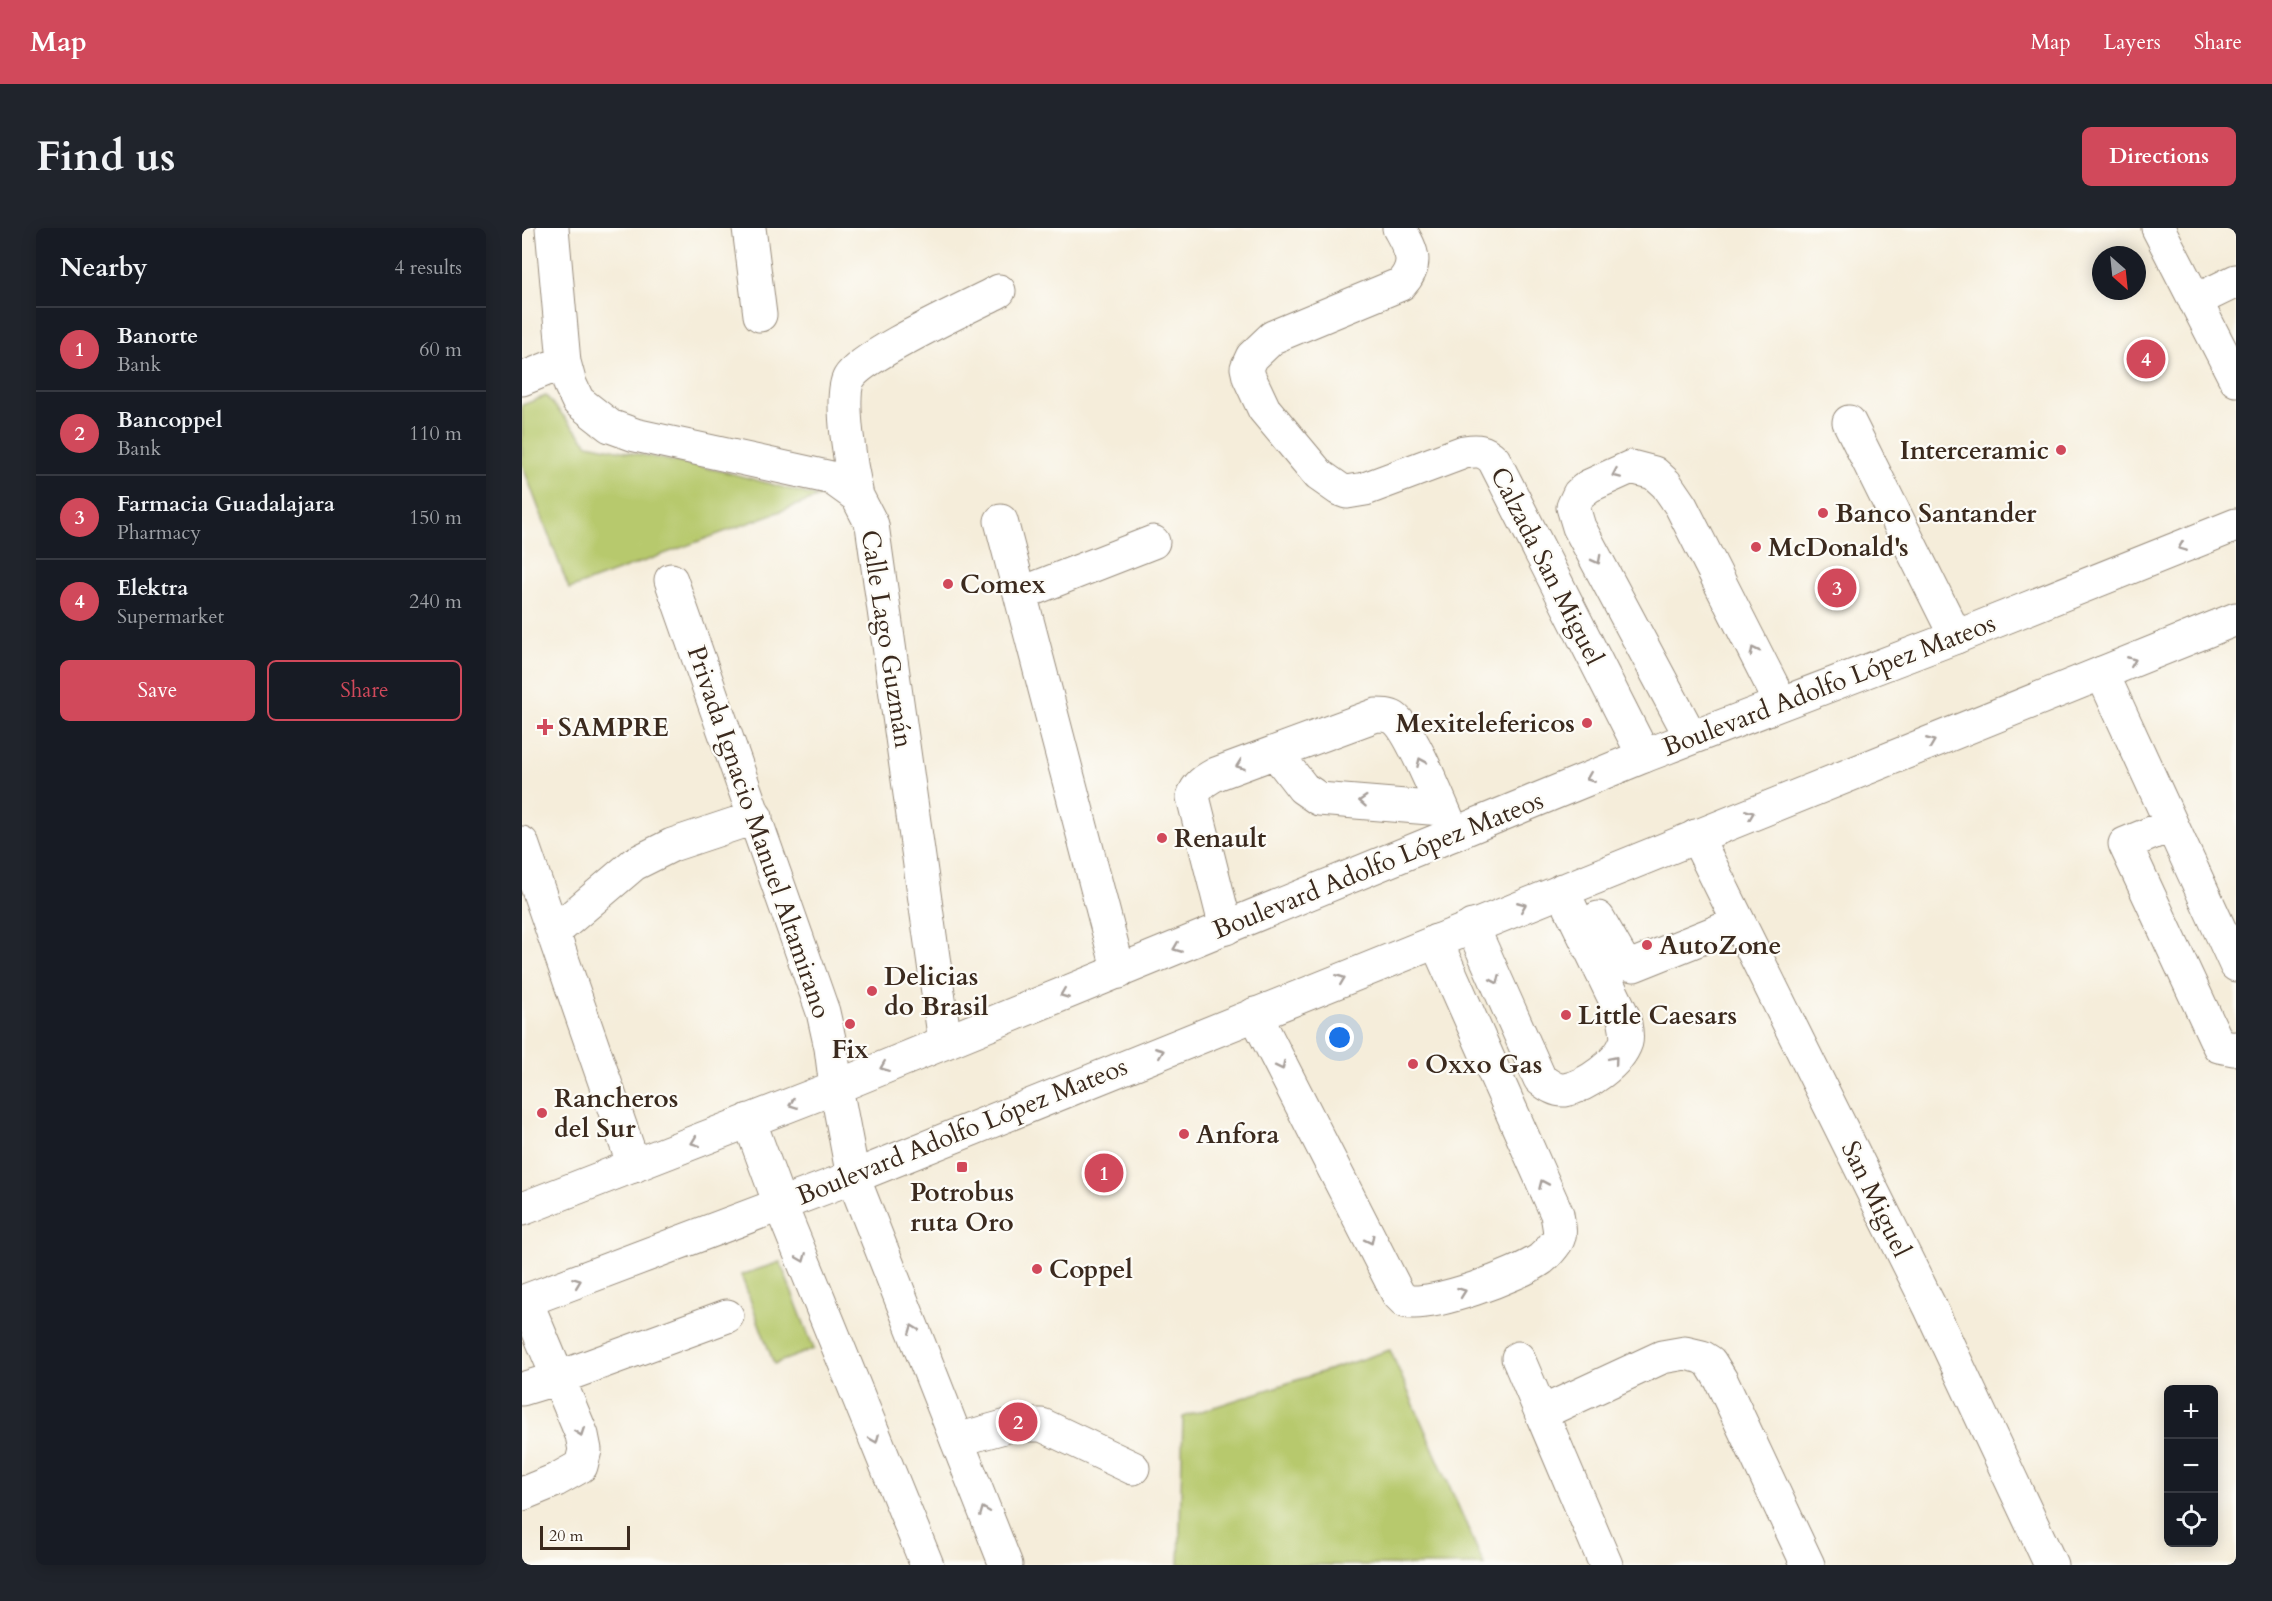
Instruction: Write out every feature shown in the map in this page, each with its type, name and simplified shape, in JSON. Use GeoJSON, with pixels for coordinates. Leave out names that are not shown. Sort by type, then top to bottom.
{"type":"FeatureCollection","features":[{"type":"Feature","properties":{"kind":"street","name":"Calle Lago Guzmán"},"geometry":{"type":"LineString","coordinates":[[552,228],[564,362],[578,401],[610,426],[635,435],[832,478],[857,496],[872,525],[945,1042]]}},
{"type":"Feature","properties":{"kind":"street"},"geometry":{"type":"LineString","coordinates":[[749,228],[760,315]]}},
{"type":"Feature","properties":{"kind":"street","name":"Calzada San Miguel"},"geometry":{"type":"LineString","coordinates":[[1399,228],[1410,249],[1413,262],[1411,273],[1401,284],[1273,337],[1252,357],[1247,368],[1254,388],[1264,409],[1319,475],[1347,492],[1365,489],[1464,452],[1478,450],[1486,452],[1494,460],[1644,756]]}},
{"type":"Feature","properties":{"kind":"street"},"geometry":{"type":"LineString","coordinates":[[2168,231],[2195,301],[2235,373]]}},
{"type":"Feature","properties":{"kind":"street"},"geometry":{"type":"LineString","coordinates":[[2195,301],[2236,281]]}},
{"type":"Feature","properties":{"kind":"street"},"geometry":{"type":"LineString","coordinates":[[857,496],[848,454],[846,395],[848,379],[856,369],[876,355],[999,291]]}},
{"type":"Feature","properties":{"kind":"street"},"geometry":{"type":"LineString","coordinates":[[522,379],[564,362]]}},
{"type":"Feature","properties":{"kind":"street"},"geometry":{"type":"LineString","coordinates":[[1849,422],[1956,637]]}},
{"type":"Feature","properties":{"kind":"street"},"geometry":{"type":"LineString","coordinates":[[1691,737],[1579,527],[1573,507],[1579,494],[1589,486],[1631,467],[1654,473],[1666,484],[1681,506],[1781,703]]}},
{"type":"Feature","properties":{"kind":"street"},"geometry":{"type":"LineString","coordinates":[[1001,521],[1119,972]]}},
{"type":"Feature","properties":{"kind":"street","name":"Boulevard Adolfo López Mateos"},"geometry":{"type":"LineString","coordinates":[[522,1209],[836,1087],[1226,928],[1448,821],[1644,756],[1956,637],[2236,525]]}},
{"type":"Feature","properties":{"kind":"street"},"geometry":{"type":"LineString","coordinates":[[1020,594],[1153,542]]}},
{"type":"Feature","properties":{"kind":"street","name":"Privada Ignacio Manuel Altamirano"},"geometry":{"type":"LineString","coordinates":[[671,580],[823,1012],[853,1177],[1006,1565]]}},
{"type":"Feature","properties":{"kind":"street","name":"Boulevard Adolfo López Mateos"},"geometry":{"type":"LineString","coordinates":[[524,1302],[853,1177],[2236,619]]}},
{"type":"Feature","properties":{"kind":"street"},"geometry":{"type":"LineString","coordinates":[[2102,673],[2236,964]]}},
{"type":"Feature","properties":{"kind":"street"},"geometry":{"type":"LineString","coordinates":[[1226,928],[1193,797],[1196,789],[1204,781],[1216,774],[1376,715],[1393,717],[1408,734],[1448,821]]}},
{"type":"Feature","properties":{"kind":"street"},"geometry":{"type":"LineString","coordinates":[[1275,752],[1302,788],[1318,799],[1448,821]]}},
{"type":"Feature","properties":{"kind":"street"},"geometry":{"type":"LineString","coordinates":[[553,933],[642,859],[672,845],[756,817]]}},
{"type":"Feature","properties":{"kind":"street"},"geometry":{"type":"LineString","coordinates":[[2171,825],[2125,844],[2219,1046],[2236,1048]]}},
{"type":"Feature","properties":{"kind":"street","name":"San Miguel"},"geometry":{"type":"LineString","coordinates":[[1696,836],[1931,1309],[2051,1565]]}},
{"type":"Feature","properties":{"kind":"street"},"geometry":{"type":"LineString","coordinates":[[522,843],[634,1166]]}},
{"type":"Feature","properties":{"kind":"street"},"geometry":{"type":"LineString","coordinates":[[1570,887],[1627,964],[1634,965],[1739,922]]}},
{"type":"Feature","properties":{"kind":"street"},"geometry":{"type":"LineString","coordinates":[[1472,926],[1540,1079],[1554,1088],[1564,1090],[1590,1079],[1614,1064],[1627,1040],[1624,1018],[1570,887]]}},
{"type":"Feature","properties":{"kind":"street"},"geometry":{"type":"LineString","coordinates":[[1255,1014],[1398,1294],[1405,1301],[1422,1303],[1448,1297],[1522,1270],[1543,1258],[1558,1239],[1560,1229],[1557,1214],[1436,941]]}},
{"type":"Feature","properties":{"kind":"street"},"geometry":{"type":"LineString","coordinates":[[749,1120],[780,1204],[927,1565]]}},
{"type":"Feature","properties":{"kind":"street"},"geometry":{"type":"LineString","coordinates":[[522,1494],[581,1466],[585,1450],[582,1435],[524,1302]]}},
{"type":"Feature","properties":{"kind":"street"},"geometry":{"type":"LineString","coordinates":[[522,1389],[727,1316]]}},
{"type":"Feature","properties":{"kind":"street"},"geometry":{"type":"LineString","coordinates":[[1541,1413],[1662,1357],[1685,1353],[1702,1357],[1710,1362],[1721,1380],[1808,1565]]}},
{"type":"Feature","properties":{"kind":"street"},"geometry":{"type":"LineString","coordinates":[[1518,1358],[1606,1565]]}},
{"type":"Feature","properties":{"kind":"street"},"geometry":{"type":"LineString","coordinates":[[957,1440],[1011,1425],[1042,1425],[1132,1468]]}},
{"type":"Feature","properties":{"kind":"green space"},"geometry":{"type":"Polygon","coordinates":[[[546,396],[588,444],[726,472],[819,497],[569,589],[522,464],[522,405],[546,396]]]}},
{"type":"Feature","properties":{"kind":"green space"},"geometry":{"type":"Polygon","coordinates":[[[780,1262],[814,1349],[774,1364],[741,1275],[780,1262]]]}},
{"type":"Feature","properties":{"kind":"green space"},"geometry":{"type":"Polygon","coordinates":[[[1390,1350],[1484,1565],[1179,1565],[1183,1417],[1390,1350]]]}},
{"type":"Feature","properties":{"kind":"place","name":"Elektra"},"geometry":{"type":"Point","coordinates":[2146,359]}},
{"type":"Feature","properties":{"kind":"place","name":"Interceramic"},"geometry":{"type":"Point","coordinates":[2061,450]}},
{"type":"Feature","properties":{"kind":"place","name":"Banco Santander"},"geometry":{"type":"Point","coordinates":[1823,513]}},
{"type":"Feature","properties":{"kind":"place","name":"McDonald's"},"geometry":{"type":"Point","coordinates":[1756,547]}},
{"type":"Feature","properties":{"kind":"place","name":"Comex"},"geometry":{"type":"Point","coordinates":[948,584]}},
{"type":"Feature","properties":{"kind":"place","name":"Farmacia Guadalajara"},"geometry":{"type":"Point","coordinates":[1837,588]}},
{"type":"Feature","properties":{"kind":"place","name":"Mexitelefericos"},"geometry":{"type":"Point","coordinates":[1587,723]}},
{"type":"Feature","properties":{"kind":"place","name":"SAMPRE"},"geometry":{"type":"Point","coordinates":[545,727]}},
{"type":"Feature","properties":{"kind":"place","name":"Renault"},"geometry":{"type":"Point","coordinates":[1162,838]}},
{"type":"Feature","properties":{"kind":"place","name":"AutoZone"},"geometry":{"type":"Point","coordinates":[1647,945]}},
{"type":"Feature","properties":{"kind":"place","name":"Delicias do Brasil"},"geometry":{"type":"Point","coordinates":[872,991]}},
{"type":"Feature","properties":{"kind":"place","name":"Little Caesars"},"geometry":{"type":"Point","coordinates":[1566,1015]}},
{"type":"Feature","properties":{"kind":"place","name":"Fix"},"geometry":{"type":"Point","coordinates":[850,1024]}},
{"type":"Feature","properties":{"kind":"place","name":"Oxxo Gas"},"geometry":{"type":"Point","coordinates":[1413,1064]}},
{"type":"Feature","properties":{"kind":"place","name":"Rancheros del Sur"},"geometry":{"type":"Point","coordinates":[542,1113]}},
{"type":"Feature","properties":{"kind":"place","name":"Anfora"},"geometry":{"type":"Point","coordinates":[1184,1134]}},
{"type":"Feature","properties":{"kind":"place","name":"Potrobus ruta Oro"},"geometry":{"type":"Point","coordinates":[962,1167]}},
{"type":"Feature","properties":{"kind":"place","name":"Banorte"},"geometry":{"type":"Point","coordinates":[1104,1173]}},
{"type":"Feature","properties":{"kind":"place","name":"Coppel"},"geometry":{"type":"Point","coordinates":[1037,1269]}},
{"type":"Feature","properties":{"kind":"place","name":"Bancoppel"},"geometry":{"type":"Point","coordinates":[1018,1422]}}]}
